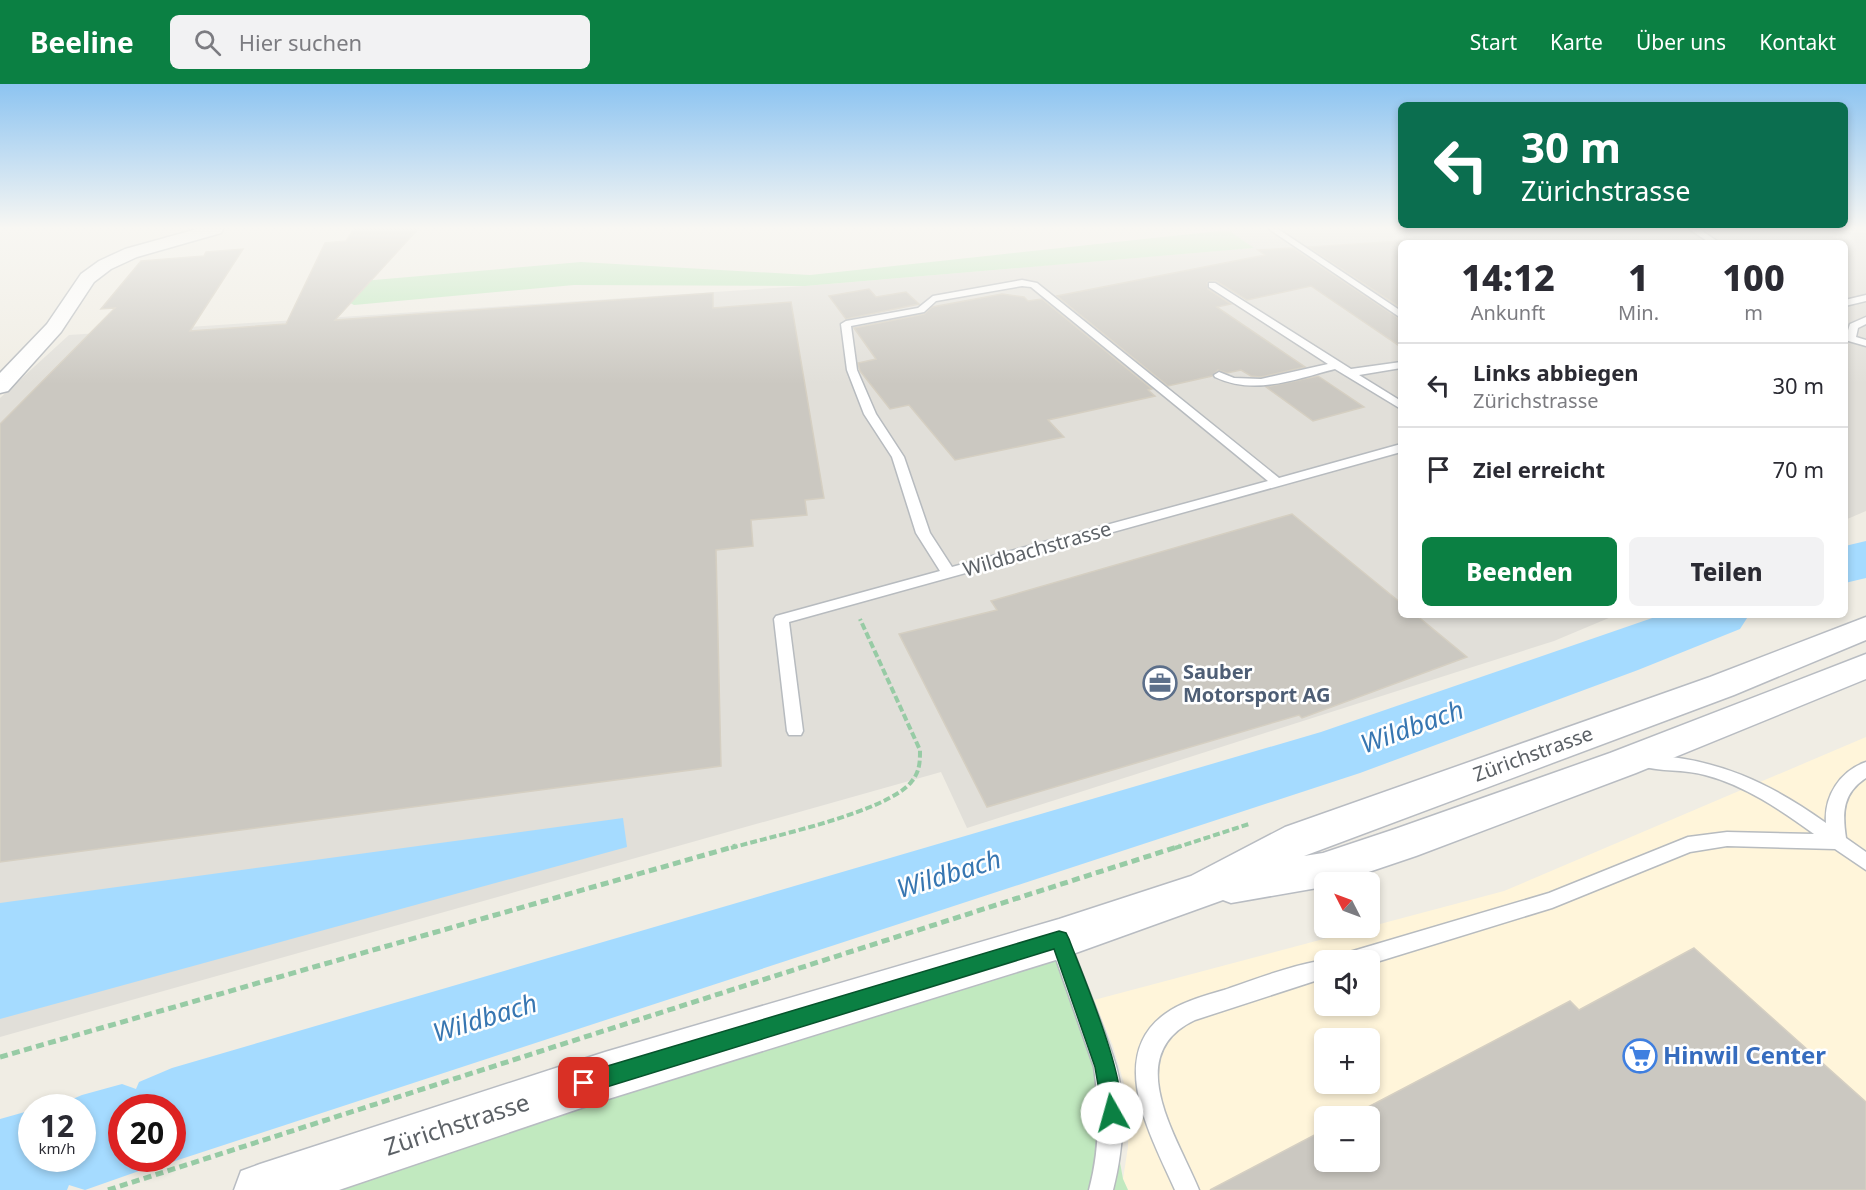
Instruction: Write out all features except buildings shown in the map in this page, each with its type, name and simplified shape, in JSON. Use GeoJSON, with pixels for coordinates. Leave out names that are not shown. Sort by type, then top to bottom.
{"type":"FeatureCollection","features":[{"type":"Feature","properties":{"kind":"main road","name":"Zürichstrasse"},"geometry":{"type":"LineString","coordinates":[[1204,890],[1299,839],[1722,686],[1866,628]]}},
{"type":"Feature","properties":{"kind":"main road","name":"Zürichstrasse"},"geometry":{"type":"LineString","coordinates":[[260,1190],[605,1076],[1059,939],[1204,890],[1323,870],[1402,844],[1623,763],[1866,666]]}},
{"type":"Feature","properties":{"kind":"street"},"geometry":{"type":"LineString","coordinates":[[0,386],[54,328],[85,281]]}},
{"type":"Feature","properties":{"kind":"lane"},"geometry":{"type":"LineString","coordinates":[[1350,281],[1398,313]]}},
{"type":"Feature","properties":{"kind":"lane"},"geometry":{"type":"LineString","coordinates":[[949,574],[923,532],[898,458],[870,414],[852,370],[846,324],[921,310],[933,299],[1022,283],[1034,285],[1277,483]]}},
{"type":"Feature","properties":{"kind":"lane"},"geometry":{"type":"LineString","coordinates":[[1212,285],[1398,404]]}},
{"type":"Feature","properties":{"kind":"lane"},"geometry":{"type":"LineString","coordinates":[[1848,302],[1866,298]]}},
{"type":"Feature","properties":{"kind":"lane"},"geometry":{"type":"LineString","coordinates":[[1848,310],[1866,307]]}},
{"type":"Feature","properties":{"kind":"lane"},"geometry":{"type":"LineString","coordinates":[[1866,320],[1853,326],[1848,337],[1866,343]]}},
{"type":"Feature","properties":{"kind":"lane"},"geometry":{"type":"LineString","coordinates":[[1219,375],[1234,383],[1249,384],[1337,365]]}},
{"type":"Feature","properties":{"kind":"lane"},"geometry":{"type":"LineString","coordinates":[[1349,373],[1398,365]]}},
{"type":"Feature","properties":{"kind":"lane","name":"Wildbachstrasse"},"geometry":{"type":"LineString","coordinates":[[795,730],[781,619],[1398,449]]}},
{"type":"Feature","properties":{"kind":"lane"},"geometry":{"type":"LineString","coordinates":[[1623,763],[1673,761],[1721,772],[1758,789],[1866,862]]}},
{"type":"Feature","properties":{"kind":"lane"},"geometry":{"type":"LineString","coordinates":[[1838,842],[1834,823],[1835,801],[1845,786],[1866,769]]}},
{"type":"Feature","properties":{"kind":"lane"},"geometry":{"type":"LineString","coordinates":[[1380,952],[1552,900],[1688,845],[1726,839],[1838,842]]}},
{"type":"Feature","properties":{"kind":"lane"},"geometry":{"type":"LineString","coordinates":[[1059,939],[1107,1078],[1112,1113],[1111,1136],[1109,1158],[1101,1190]]}},
{"type":"Feature","properties":{"kind":"lane"},"geometry":{"type":"LineString","coordinates":[[1187,1190],[1157,1120],[1149,1093],[1146,1071],[1150,1050],[1158,1036],[1170,1022],[1186,1013],[1314,972]]}},
{"type":"Feature","properties":{"kind":"path"},"geometry":{"type":"LineString","coordinates":[[0,1057],[886,801],[910,785],[916,777],[921,757],[920,750],[870,645]]}},
{"type":"Feature","properties":{"kind":"path"},"geometry":{"type":"LineString","coordinates":[[108,1190],[1252,822]]}},
{"type":"Feature","properties":{"kind":"shaded area"},"geometry":{"type":"Polygon","coordinates":[[[869,281],[1398,281],[1398,618],[1609,618],[1554,641],[967,828],[941,772],[0,1037],[0,398],[69,335],[869,281]]]}},
{"type":"Feature","properties":{"kind":"shaded area"},"geometry":{"type":"Polygon","coordinates":[[[1848,281],[1866,281],[1866,511],[1848,519],[1848,281]]]}},
{"type":"Feature","properties":{"kind":"shaded area"},"geometry":{"type":"Polygon","coordinates":[[[1866,737],[1866,1190],[1128,1190],[1123,1179],[1128,1147],[1128,1097],[1113,1046],[1094,1000],[1327,938],[1380,938],[1380,924],[1504,891],[1866,737]]]}},
{"type":"Feature","properties":{"kind":"green space"},"geometry":{"type":"Polygon","coordinates":[[[367,281],[869,281],[805,286],[574,285],[354,305],[316,285],[367,281]]]}},
{"type":"Feature","properties":{"kind":"green space"},"geometry":{"type":"Polygon","coordinates":[[[1059,939],[1099,1046],[1123,1179],[1128,1190],[271,1190],[1059,939]]]}},
{"type":"Feature","properties":{"kind":"water"},"geometry":{"type":"Polygon","coordinates":[[[623,818],[627,847],[0,1019],[0,903],[623,818]]]}},
{"type":"Feature","properties":{"kind":"waterway","name":"Wildbach"},"geometry":{"type":"LineString","coordinates":[[1848,565],[1866,558]]}},
{"type":"Feature","properties":{"kind":"waterway","name":"Wildbach"},"geometry":{"type":"LineString","coordinates":[[186,1111],[1335,754],[1616,655],[1711,618]]}},
{"type":"Feature","properties":{"kind":"waterway","name":"Wildbach"},"geometry":{"type":"LineString","coordinates":[[96,1139],[108,1135]]}},
{"type":"Feature","properties":{"kind":"waterway","name":"Wildbach"},"geometry":{"type":"LineString","coordinates":[[0,1168],[18,1162]]}},
{"type":"Feature","properties":{"kind":"place","name":"Sauber Motorsport AG"},"geometry":{"type":"Point","coordinates":[1160,683]}},
{"type":"Feature","properties":{"kind":"place","name":"Hinwil Center"},"geometry":{"type":"Point","coordinates":[1640,1056]}},
{"type":"Feature","properties":{"kind":"route"},"geometry":{"type":"LineString","coordinates":[[584,1083],[1059,939],[1105,1067],[1112,1113]]}}]}
